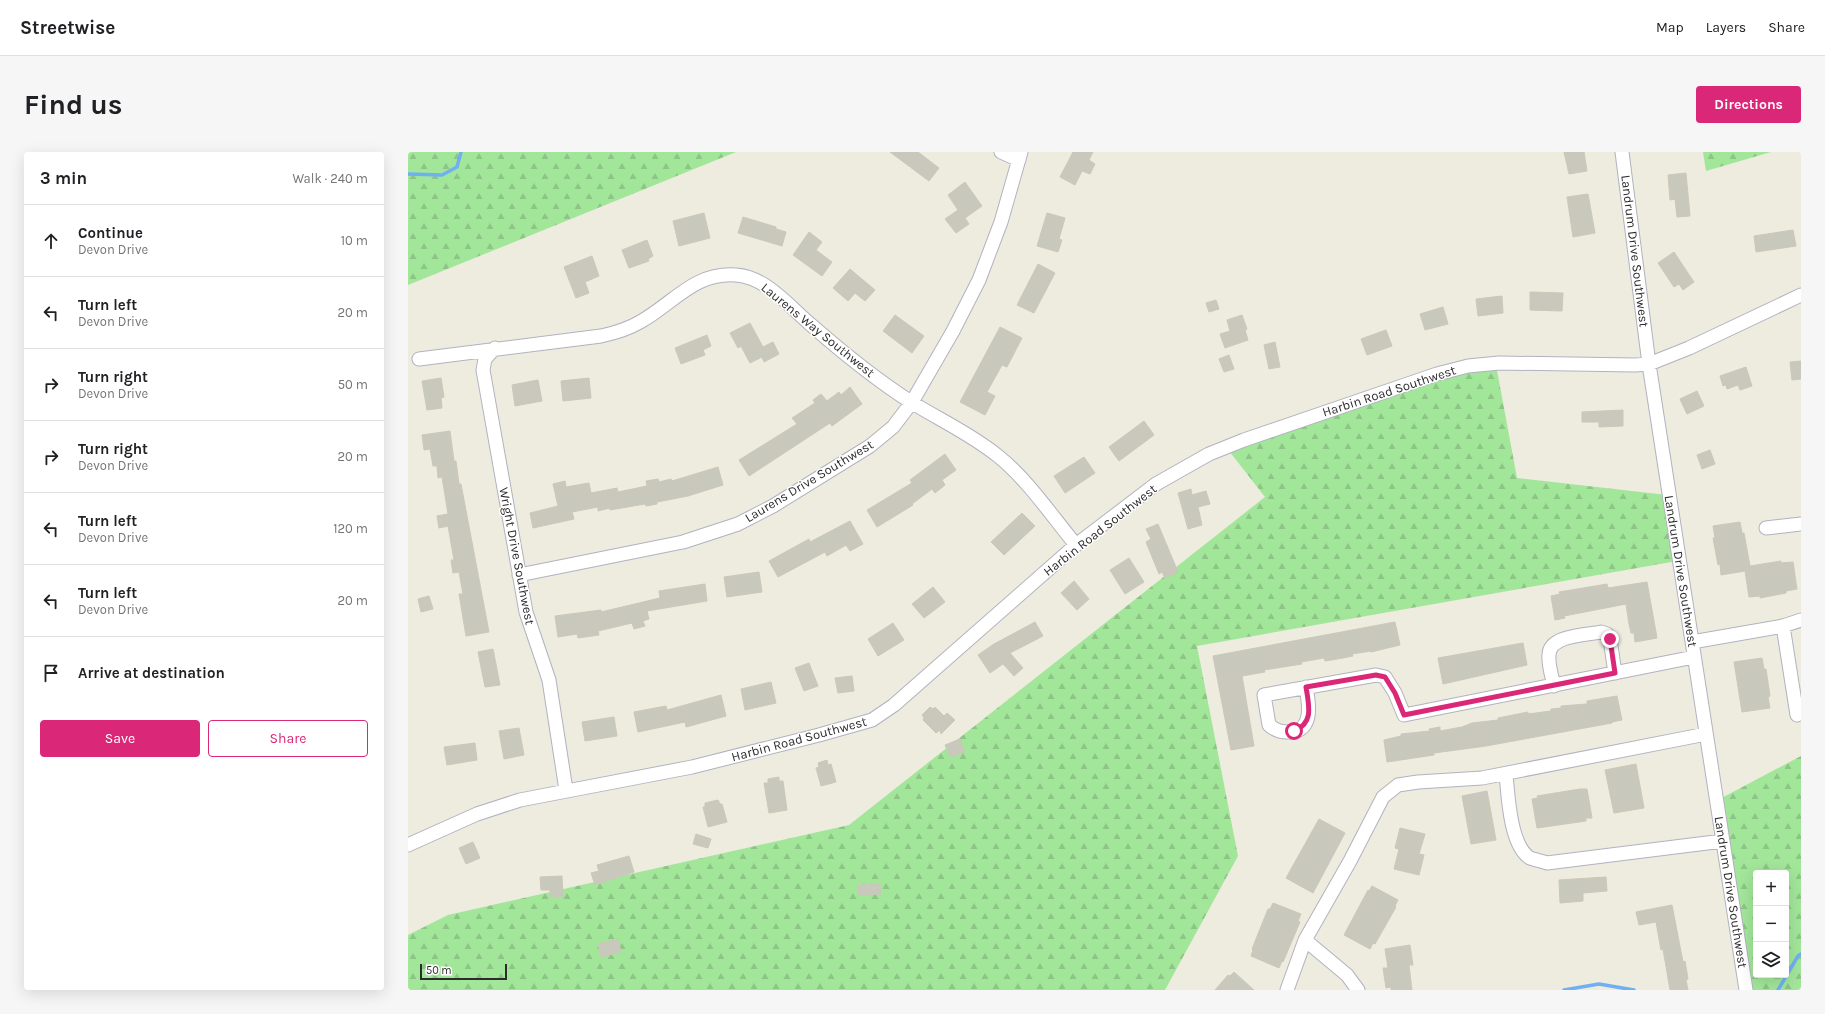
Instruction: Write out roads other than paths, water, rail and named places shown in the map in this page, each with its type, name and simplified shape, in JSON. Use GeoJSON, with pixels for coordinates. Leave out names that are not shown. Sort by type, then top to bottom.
{"type":"FeatureCollection","features":[{"type":"Feature","properties":{"kind":"street"},"geometry":{"type":"LineString","coordinates":[[1001,152],[1020,156]]}},
{"type":"Feature","properties":{"kind":"street","name":"Landrum Drive Southwest"},"geometry":{"type":"LineString","coordinates":[[1622,152],[1649,364],[1746,990]]}},
{"type":"Feature","properties":{"kind":"street","name":"Laurens Drive Southwest"},"geometry":{"type":"LineString","coordinates":[[519,575],[683,542],[738,524],[773,506],[870,446],[893,427],[912,402],[953,331],[979,280],[1001,222],[1020,156]]}},
{"type":"Feature","properties":{"kind":"street","name":"Laurens Way Southwest"},"geometry":{"type":"LineString","coordinates":[[419,359],[495,348],[601,336],[617,332],[641,321],[698,282],[717,276],[737,275],[754,280],[770,288],[852,361],[912,402],[970,434],[1000,456],[1076,545]]}},
{"type":"Feature","properties":{"kind":"street","name":"Harbin Road Southwest"},"geometry":{"type":"LineString","coordinates":[[408,845],[477,814],[520,800],[692,767],[872,720],[894,705],[1076,545],[1156,484],[1209,454],[1244,440],[1437,374],[1468,366],[1499,362],[1635,366],[1649,364],[1689,348],[1801,295]]}},
{"type":"Feature","properties":{"kind":"street","name":"Wright Drive Southwest"},"geometry":{"type":"LineString","coordinates":[[495,348],[485,359],[483,370],[526,612],[549,680],[566,790]]}},
{"type":"Feature","properties":{"kind":"street"},"geometry":{"type":"LineString","coordinates":[[1766,528],[1801,524]]}},
{"type":"Feature","properties":{"kind":"street"},"geometry":{"type":"LineString","coordinates":[[1692,642],[1783,626],[1801,620]]}},
{"type":"Feature","properties":{"kind":"street"},"geometry":{"type":"LineString","coordinates":[[1783,626],[1797,716]]}},
{"type":"Feature","properties":{"kind":"street"},"geometry":{"type":"LineString","coordinates":[[1554,686],[1548,655],[1550,648],[1558,640],[1601,632],[1607,634],[1610,639],[1615,673]]}},
{"type":"Feature","properties":{"kind":"street"},"geometry":{"type":"LineString","coordinates":[[1306,687],[1376,675],[1385,677],[1395,693],[1404,715],[1694,657]]}},
{"type":"Feature","properties":{"kind":"street"},"geometry":{"type":"LineString","coordinates":[[1287,990],[1305,940],[1350,861],[1383,797],[1398,785],[1418,782],[1482,778],[1706,734]]}},
{"type":"Feature","properties":{"kind":"street"},"geometry":{"type":"LineString","coordinates":[[1506,774],[1510,810],[1518,845],[1529,857],[1547,863],[1723,841]]}},
{"type":"Feature","properties":{"kind":"street"},"geometry":{"type":"LineString","coordinates":[[1305,940],[1347,975],[1358,990]]}},
{"type":"Feature","properties":{"kind":"waterway"},"geometry":{"type":"LineString","coordinates":[[408,174],[442,175],[457,167],[461,152]]}},
{"type":"Feature","properties":{"kind":"waterway"},"geometry":{"type":"LineString","coordinates":[[1778,990],[1798,956],[1801,954]]}},
{"type":"Feature","properties":{"kind":"waterway"},"geometry":{"type":"LineString","coordinates":[[1564,990],[1599,984],[1634,990]]}}]}
